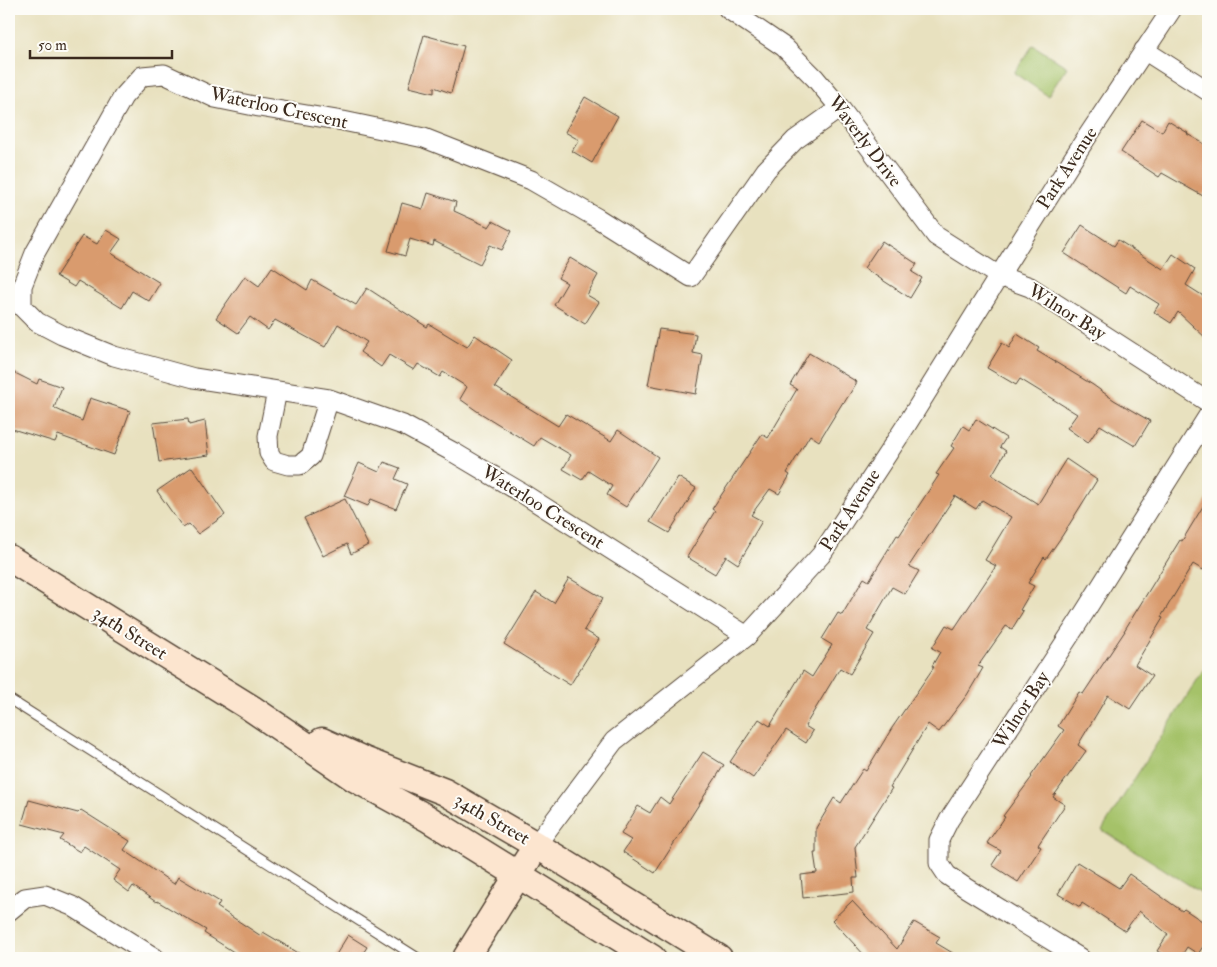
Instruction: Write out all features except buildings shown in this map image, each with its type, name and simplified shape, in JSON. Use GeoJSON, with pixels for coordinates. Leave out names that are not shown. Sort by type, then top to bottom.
{"type":"FeatureCollection","features":[{"type":"Feature","properties":{"kind":"main road","name":"34th Street"},"geometry":{"type":"LineString","coordinates":[[9,558],[251,708],[354,778],[427,818],[652,958]]}},
{"type":"Feature","properties":{"kind":"main road","name":"34th Street"},"geometry":{"type":"LineString","coordinates":[[251,708],[364,760],[446,792],[719,958]]}},
{"type":"Feature","properties":{"kind":"main road","name":"Park Avenue"},"geometry":{"type":"LineString","coordinates":[[466,958],[536,845]]}},
{"type":"Feature","properties":{"kind":"street","name":"Waverly Drive"},"geometry":{"type":"LineString","coordinates":[[728,9],[784,47],[815,78],[840,108],[936,236],[998,276]]}},
{"type":"Feature","properties":{"kind":"street","name":"Park Avenue"},"geometry":{"type":"LineString","coordinates":[[536,845],[614,741],[747,636],[821,555],[907,424],[1080,146],[1172,9]]}},
{"type":"Feature","properties":{"kind":"street"},"geometry":{"type":"LineString","coordinates":[[1144,50],[1208,91]]}},
{"type":"Feature","properties":{"kind":"street","name":"Waterloo Crescent"},"geometry":{"type":"LineString","coordinates":[[747,636],[522,493],[403,425],[329,399],[194,378],[114,356],[62,335],[37,322],[22,308],[22,286],[35,253],[123,97],[142,76],[164,74],[215,98],[424,138],[531,180],[597,218],[690,277],[766,170],[795,140],[840,108]]}},
{"type":"Feature","properties":{"kind":"street","name":"Wilnor Bay"},"geometry":{"type":"LineString","coordinates":[[998,276],[1030,286],[1208,402]]}},
{"type":"Feature","properties":{"kind":"street"},"geometry":{"type":"LineString","coordinates":[[277,390],[268,436],[269,454],[274,461],[288,465],[300,465],[311,456],[329,399]]}},
{"type":"Feature","properties":{"kind":"street","name":"Wilnor Bay"},"geometry":{"type":"LineString","coordinates":[[1080,958],[947,875],[939,863],[939,840],[949,820],[1079,621],[1208,416]]}},
{"type":"Feature","properties":{"kind":"street"},"geometry":{"type":"LineString","coordinates":[[9,911],[26,898],[45,896],[72,906],[155,958]]}},
{"type":"Feature","properties":{"kind":"lane"},"geometry":{"type":"LineString","coordinates":[[9,699],[418,958]]}},
{"type":"Feature","properties":{"kind":"green space"},"geometry":{"type":"Polygon","coordinates":[[[1033,45],[1067,67],[1048,96],[1014,73],[1033,45]]]}},
{"type":"Feature","properties":{"kind":"green space"},"geometry":{"type":"Polygon","coordinates":[[[1208,663],[1208,897],[1102,830],[1208,663]]]}}]}
